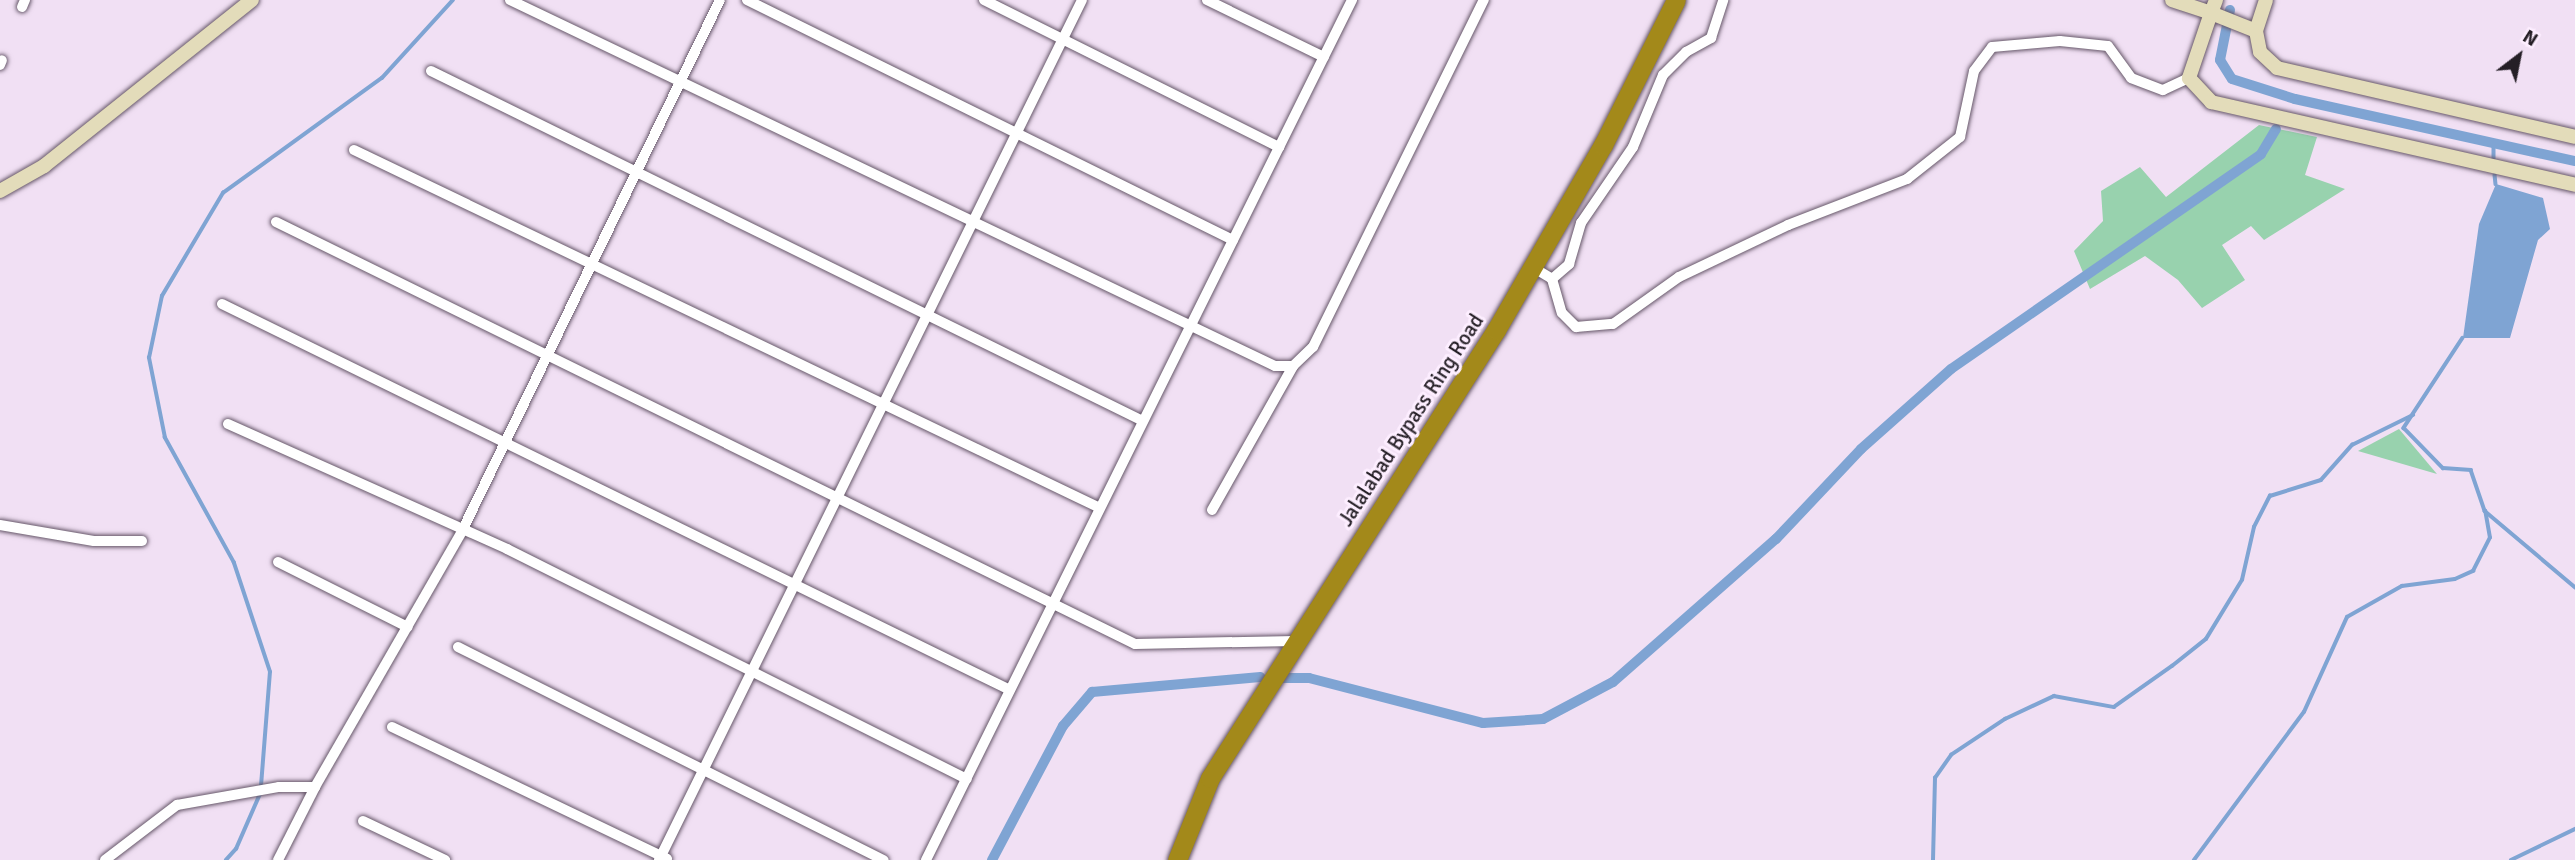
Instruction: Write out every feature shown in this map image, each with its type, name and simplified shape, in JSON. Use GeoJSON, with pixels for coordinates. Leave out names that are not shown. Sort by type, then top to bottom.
{"type":"FeatureCollection","features":[{"type":"Feature","properties":{"kind":"highway","name":"Jalalabad Bypass Ring Road"},"geometry":{"type":"LineString","coordinates":[[1177,860],[1210,778],[1534,268],[1676,0]]}},
{"type":"Feature","properties":{"kind":"street"},"geometry":{"type":"LineString","coordinates":[[510,0],[1275,366],[1293,366]]}},
{"type":"Feature","properties":{"kind":"street"},"geometry":{"type":"LineString","coordinates":[[278,860],[315,787],[462,531],[720,0]]}},
{"type":"Feature","properties":{"kind":"street"},"geometry":{"type":"LineString","coordinates":[[747,0],[1233,240]]}},
{"type":"Feature","properties":{"kind":"street"},"geometry":{"type":"LineString","coordinates":[[984,0],[1279,147]]}},
{"type":"Feature","properties":{"kind":"street"},"geometry":{"type":"LineString","coordinates":[[392,727],[663,859],[926,314],[1082,0]]}},
{"type":"Feature","properties":{"kind":"street"},"geometry":{"type":"LineString","coordinates":[[1208,0],[1324,57]]}},
{"type":"Feature","properties":{"kind":"street"},"geometry":{"type":"LineString","coordinates":[[926,860],[1352,0]]}},
{"type":"Feature","properties":{"kind":"street"},"geometry":{"type":"LineString","coordinates":[[1212,510],[1293,366],[1313,347],[1484,0]]}},
{"type":"Feature","properties":{"kind":"street"},"geometry":{"type":"LineString","coordinates":[[1552,279],[1569,264],[1581,223],[1633,147],[1663,75],[1686,52],[1711,37],[1723,0]]}},
{"type":"Feature","properties":{"kind":"street"},"geometry":{"type":"LineString","coordinates":[[2172,0],[2215,9],[2252,29],[2260,52],[2277,68],[2575,137]]}},
{"type":"Feature","properties":{"kind":"street"},"geometry":{"type":"LineString","coordinates":[[0,191],[44,166],[250,1]]}},
{"type":"Feature","properties":{"kind":"street"},"geometry":{"type":"LineString","coordinates":[[2252,29],[2266,1]]}},
{"type":"Feature","properties":{"kind":"street"},"geometry":{"type":"LineString","coordinates":[[1534,268],[1552,279],[1562,313],[1576,327],[1613,324],[1679,277],[1788,225],[1907,179],[1960,137],[1974,71],[1992,47],[2060,41],[2108,46],[2131,78],[2163,90],[2189,78],[2215,9]]}},
{"type":"Feature","properties":{"kind":"street"},"geometry":{"type":"LineString","coordinates":[[431,71],[1143,421]]}},
{"type":"Feature","properties":{"kind":"street"},"geometry":{"type":"LineString","coordinates":[[2189,78],[2211,102],[2575,185]]}},
{"type":"Feature","properties":{"kind":"street"},"geometry":{"type":"LineString","coordinates":[[354,150],[1100,508]]}},
{"type":"Feature","properties":{"kind":"street"},"geometry":{"type":"LineString","coordinates":[[276,222],[1135,644],[1295,642]]}},
{"type":"Feature","properties":{"kind":"street"},"geometry":{"type":"LineString","coordinates":[[222,304],[1010,690]]}},
{"type":"Feature","properties":{"kind":"street"},"geometry":{"type":"LineString","coordinates":[[228,424],[462,531],[507,548],[967,779]]}},
{"type":"Feature","properties":{"kind":"street"},"geometry":{"type":"LineString","coordinates":[[0,525],[94,541],[142,541]]}},
{"type":"Feature","properties":{"kind":"street"},"geometry":{"type":"LineString","coordinates":[[278,562],[408,627]]}},
{"type":"Feature","properties":{"kind":"street"},"geometry":{"type":"LineString","coordinates":[[458,647],[884,860]]}},
{"type":"Feature","properties":{"kind":"street"},"geometry":{"type":"LineString","coordinates":[[105,860],[177,805],[279,787],[315,787]]}},
{"type":"Feature","properties":{"kind":"street"},"geometry":{"type":"LineString","coordinates":[[363,821],[445,860]]}},
{"type":"Feature","properties":{"kind":"green space"},"geometry":{"type":"Polygon","coordinates":[[[2259,125],[2317,137],[2305,175],[2345,189],[2264,240],[2251,226],[2222,245],[2245,280],[2202,308],[2178,280],[2145,256],[2090,289],[2074,251],[2103,221],[2101,191],[2140,167],[2166,197],[2259,125]]]}},
{"type":"Feature","properties":{"kind":"green space"},"geometry":{"type":"Polygon","coordinates":[[[2399,429],[2437,474],[2358,451],[2399,429]]]}},
{"type":"Feature","properties":{"kind":"water"},"geometry":{"type":"Polygon","coordinates":[[[2496,184],[2543,198],[2550,229],[2538,240],[2510,338],[2463,338],[2479,224],[2496,184]]]}},
{"type":"Feature","properties":{"kind":"waterway"},"geometry":{"type":"LineString","coordinates":[[261,786],[270,672],[234,563],[165,438],[149,358],[162,296],[223,193],[382,78],[453,0]]}},
{"type":"Feature","properties":{"kind":"waterway"},"geometry":{"type":"LineString","coordinates":[[2230,10],[2220,60],[2232,79],[2295,99],[2575,161]]}},
{"type":"Feature","properties":{"kind":"waterway"},"geometry":{"type":"LineString","coordinates":[[1283,678],[1309,678],[1483,723],[1543,719],[1613,682],[1776,539],[1861,449],[1951,369],[2261,154],[2276,129]]}},
{"type":"Feature","properties":{"kind":"waterway"},"geometry":{"type":"LineString","coordinates":[[2494,143],[2494,158]]}},
{"type":"Feature","properties":{"kind":"waterway"},"geometry":{"type":"LineString","coordinates":[[2495,175],[2496,184]]}},
{"type":"Feature","properties":{"kind":"waterway"},"geometry":{"type":"LineString","coordinates":[[2463,338],[2404,428],[2443,468],[2471,470],[2485,511],[2575,587]]}},
{"type":"Feature","properties":{"kind":"waterway"},"geometry":{"type":"LineString","coordinates":[[1933,860],[1935,778],[1951,755],[2005,719],[2054,696],[2114,707],[2172,666],[2206,639],[2242,580],[2254,527],[2270,496],[2321,480],[2352,445],[2413,415]]}},
{"type":"Feature","properties":{"kind":"waterway"},"geometry":{"type":"LineString","coordinates":[[2194,860],[2304,712],[2347,617],[2402,586],[2455,579],[2473,571],[2490,538],[2485,511]]}},
{"type":"Feature","properties":{"kind":"waterway"},"geometry":{"type":"LineString","coordinates":[[992,860],[1063,726],[1092,692],[1260,677]]}},
{"type":"Feature","properties":{"kind":"waterway"},"geometry":{"type":"LineString","coordinates":[[226,860],[236,849],[260,794]]}},
{"type":"Feature","properties":{"kind":"waterway"},"geometry":{"type":"LineString","coordinates":[[2511,860],[2575,829]]}}]}
